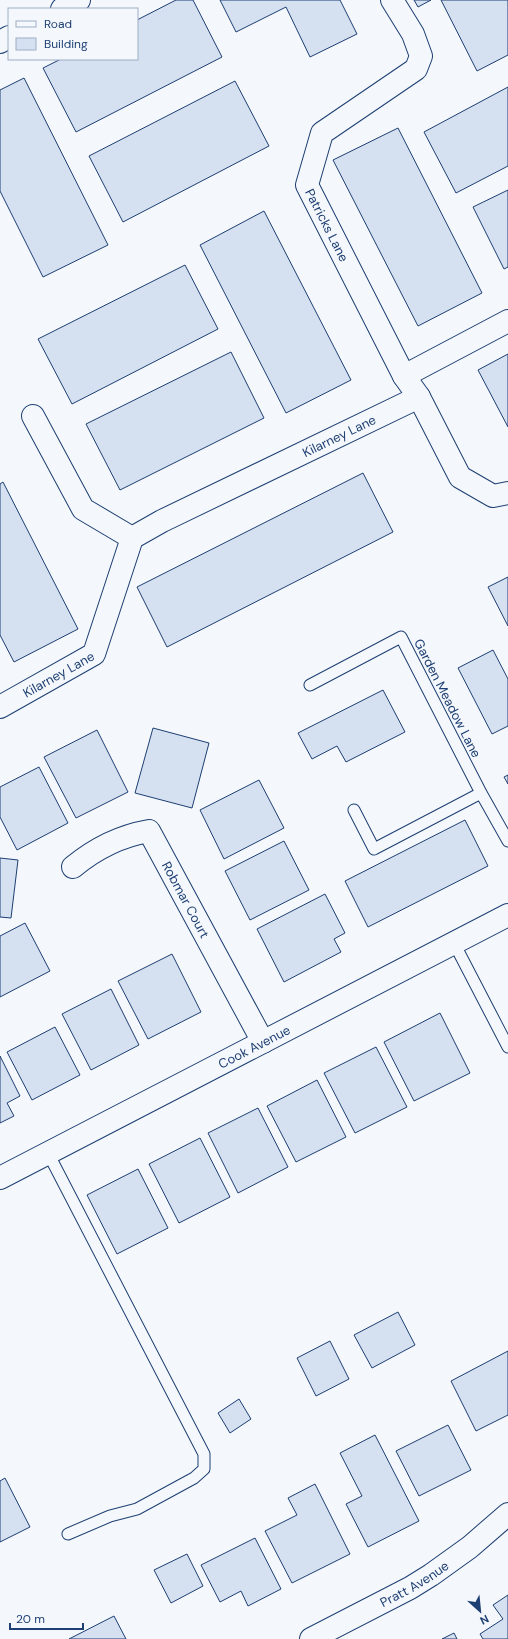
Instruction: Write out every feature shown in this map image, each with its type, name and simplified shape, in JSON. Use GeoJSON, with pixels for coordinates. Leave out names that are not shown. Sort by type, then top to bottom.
{"type":"FeatureCollection","features":[{"type":"Feature","properties":{"kind":"street"},"geometry":{"type":"LineString","coordinates":[[64,8],[79,0]]}},
{"type":"Feature","properties":{"kind":"street","name":"Patricks Lane"},"geometry":{"type":"LineString","coordinates":[[392,0],[413,34],[421,56],[416,69],[322,133],[306,186],[404,376]]}},
{"type":"Feature","properties":{"kind":"street"},"geometry":{"type":"LineString","coordinates":[[508,321],[404,376],[419,397],[460,477],[493,496],[508,493]]}},
{"type":"Feature","properties":{"kind":"street","name":"Kilarney Lane"},"geometry":{"type":"LineString","coordinates":[[0,707],[94,654],[132,538],[169,518],[419,397]]}},
{"type":"Feature","properties":{"kind":"street"},"geometry":{"type":"LineString","coordinates":[[33,416],[83,509],[132,538]]}},
{"type":"Feature","properties":{"kind":"street","name":"Robmar Court"},"geometry":{"type":"LineString","coordinates":[[73,867],[87,855],[117,839],[132,834],[149,831],[263,1042]]}},
{"type":"Feature","properties":{"kind":"street","name":"Cook Avenue"},"geometry":{"type":"LineString","coordinates":[[0,1178],[508,915]]}},
{"type":"Feature","properties":{"kind":"street","name":"Pratt Avenue"},"geometry":{"type":"LineString","coordinates":[[311,1639],[410,1588],[431,1575],[470,1547],[508,1514]]}},
{"type":"Feature","properties":{"kind":"lane","name":"Garden Meadow Lane"},"geometry":{"type":"LineString","coordinates":[[310,685],[401,637],[481,793],[508,841]]}},
{"type":"Feature","properties":{"kind":"lane"},"geometry":{"type":"LineString","coordinates":[[354,810],[374,849],[481,793]]}},
{"type":"Feature","properties":{"kind":"lane"},"geometry":{"type":"LineString","coordinates":[[454,943],[508,1047]]}},
{"type":"Feature","properties":{"kind":"lane"},"geometry":{"type":"LineString","coordinates":[[48,1152],[204,1454],[204,1469],[194,1478],[137,1510],[110,1516],[68,1534]]}},
{"type":"Feature","properties":{"kind":"building"},"geometry":{"type":"Polygon","coordinates":[[[176,0],[193,0],[222,57],[76,132],[43,68],[59,60],[138,60],[138,19],[176,0]]]}},
{"type":"Feature","properties":{"kind":"building"},"geometry":{"type":"Polygon","coordinates":[[[220,0],[340,0],[357,34],[310,57],[286,7],[236,32],[220,0]]]}},
{"type":"Feature","properties":{"kind":"building"},"geometry":{"type":"Polygon","coordinates":[[[414,0],[431,0],[418,7],[414,0]]]}},
{"type":"Feature","properties":{"kind":"building"},"geometry":{"type":"Polygon","coordinates":[[[441,0],[508,0],[508,55],[477,71],[441,0]]]}},
{"type":"Feature","properties":{"kind":"building"},"geometry":{"type":"Polygon","coordinates":[[[24,78],[108,245],[43,277],[0,191],[0,90],[24,78]]]}},
{"type":"Feature","properties":{"kind":"building"},"geometry":{"type":"Polygon","coordinates":[[[235,81],[269,146],[123,222],[89,156],[235,81]]]}},
{"type":"Feature","properties":{"kind":"building"},"geometry":{"type":"Polygon","coordinates":[[[508,87],[508,166],[456,193],[424,132],[508,87]]]}},
{"type":"Feature","properties":{"kind":"building"},"geometry":{"type":"Polygon","coordinates":[[[398,128],[482,293],[418,326],[333,160],[398,128]]]}},
{"type":"Feature","properties":{"kind":"building"},"geometry":{"type":"Polygon","coordinates":[[[508,190],[508,267],[504,269],[473,207],[508,190]]]}},
{"type":"Feature","properties":{"kind":"building"},"geometry":{"type":"Polygon","coordinates":[[[264,211],[351,380],[286,413],[200,245],[264,211]]]}},
{"type":"Feature","properties":{"kind":"building"},"geometry":{"type":"Polygon","coordinates":[[[185,265],[218,329],[72,404],[38,339],[185,265]]]}},
{"type":"Feature","properties":{"kind":"building"},"geometry":{"type":"Polygon","coordinates":[[[231,352],[264,418],[120,490],[86,424],[231,352]]]}},
{"type":"Feature","properties":{"kind":"building"},"geometry":{"type":"Polygon","coordinates":[[[508,354],[508,427],[478,370],[508,354]]]}},
{"type":"Feature","properties":{"kind":"building"},"geometry":{"type":"Polygon","coordinates":[[[363,473],[393,532],[167,647],[137,587],[363,473]]]}},
{"type":"Feature","properties":{"kind":"building"},"geometry":{"type":"Polygon","coordinates":[[[3,482],[78,629],[14,662],[0,635],[0,484],[3,482]]]}},
{"type":"Feature","properties":{"kind":"building"},"geometry":{"type":"Polygon","coordinates":[[[508,577],[508,626],[488,587],[508,577]]]}},
{"type":"Feature","properties":{"kind":"building"},"geometry":{"type":"Polygon","coordinates":[[[493,650],[508,679],[508,726],[492,734],[458,668],[493,650]]]}},
{"type":"Feature","properties":{"kind":"building"},"geometry":{"type":"Polygon","coordinates":[[[383,690],[405,732],[346,762],[337,746],[312,759],[298,733],[383,690]]]}},
{"type":"Feature","properties":{"kind":"building"},"geometry":{"type":"Polygon","coordinates":[[[153,728],[209,743],[192,808],[135,793],[153,728]]]}},
{"type":"Feature","properties":{"kind":"building"},"geometry":{"type":"Polygon","coordinates":[[[97,730],[128,792],[76,818],[44,757],[97,730]]]}},
{"type":"Feature","properties":{"kind":"building"},"geometry":{"type":"Polygon","coordinates":[[[39,767],[68,823],[17,850],[0,817],[0,787],[39,767]]]}},
{"type":"Feature","properties":{"kind":"building"},"geometry":{"type":"Polygon","coordinates":[[[508,775],[508,784],[504,777],[508,775]]]}},
{"type":"Feature","properties":{"kind":"building"},"geometry":{"type":"Polygon","coordinates":[[[259,780],[284,828],[224,859],[200,810],[259,780]]]}},
{"type":"Feature","properties":{"kind":"building"},"geometry":{"type":"Polygon","coordinates":[[[465,820],[488,866],[368,927],[345,881],[465,820]]]}},
{"type":"Feature","properties":{"kind":"building"},"geometry":{"type":"Polygon","coordinates":[[[284,841],[309,890],[250,920],[225,871],[284,841]]]}},
{"type":"Feature","properties":{"kind":"building"},"geometry":{"type":"Polygon","coordinates":[[[0,858],[18,860],[11,918],[0,917],[0,858]]]}},
{"type":"Feature","properties":{"kind":"building"},"geometry":{"type":"Polygon","coordinates":[[[325,894],[345,933],[334,939],[341,952],[284,982],[257,929],[325,894]]]}},
{"type":"Feature","properties":{"kind":"building"},"geometry":{"type":"Polygon","coordinates":[[[25,923],[50,971],[0,997],[0,936],[25,923]]]}},
{"type":"Feature","properties":{"kind":"building"},"geometry":{"type":"Polygon","coordinates":[[[172,954],[201,1012],[148,1039],[118,981],[172,954]]]}},
{"type":"Feature","properties":{"kind":"building"},"geometry":{"type":"Polygon","coordinates":[[[111,989],[139,1045],[91,1070],[62,1014],[111,989]]]}},
{"type":"Feature","properties":{"kind":"building"},"geometry":{"type":"Polygon","coordinates":[[[440,1013],[470,1073],[414,1101],[384,1042],[440,1013]]]}},
{"type":"Feature","properties":{"kind":"building"},"geometry":{"type":"Polygon","coordinates":[[[55,1027],[80,1075],[32,1100],[7,1052],[55,1027]]]}},
{"type":"Feature","properties":{"kind":"building"},"geometry":{"type":"Polygon","coordinates":[[[376,1047],[407,1107],[355,1133],[324,1073],[376,1047]]]}},
{"type":"Feature","properties":{"kind":"building"},"geometry":{"type":"Polygon","coordinates":[[[0,1056],[20,1096],[7,1103],[14,1116],[0,1123],[0,1056]]]}},
{"type":"Feature","properties":{"kind":"building"},"geometry":{"type":"Polygon","coordinates":[[[317,1080],[346,1137],[296,1162],[267,1106],[317,1080]]]}},
{"type":"Feature","properties":{"kind":"building"},"geometry":{"type":"Polygon","coordinates":[[[258,1108],[288,1167],[238,1193],[208,1133],[258,1108]]]}},
{"type":"Feature","properties":{"kind":"building"},"geometry":{"type":"Polygon","coordinates":[[[200,1138],[230,1197],[179,1223],[149,1164],[200,1138]]]}},
{"type":"Feature","properties":{"kind":"building"},"geometry":{"type":"Polygon","coordinates":[[[138,1169],[168,1228],[117,1254],[87,1195],[138,1169]]]}},
{"type":"Feature","properties":{"kind":"building"},"geometry":{"type":"Polygon","coordinates":[[[398,1312],[415,1345],[372,1368],[354,1335],[398,1312]]]}},
{"type":"Feature","properties":{"kind":"building"},"geometry":{"type":"Polygon","coordinates":[[[330,1341],[349,1379],[316,1396],[297,1358],[330,1341]]]}},
{"type":"Feature","properties":{"kind":"building"},"geometry":{"type":"Polygon","coordinates":[[[508,1351],[508,1415],[476,1431],[451,1381],[508,1351]]]}},
{"type":"Feature","properties":{"kind":"building"},"geometry":{"type":"Polygon","coordinates":[[[239,1399],[251,1419],[230,1433],[218,1413],[239,1399]]]}},
{"type":"Feature","properties":{"kind":"building"},"geometry":{"type":"Polygon","coordinates":[[[448,1425],[471,1470],[419,1496],[396,1451],[448,1425]]]}},
{"type":"Feature","properties":{"kind":"building"},"geometry":{"type":"Polygon","coordinates":[[[375,1435],[419,1521],[368,1547],[346,1504],[362,1496],[340,1453],[375,1435]]]}},
{"type":"Feature","properties":{"kind":"building"},"geometry":{"type":"Polygon","coordinates":[[[5,1478],[30,1527],[0,1542],[0,1481],[5,1478]]]}},
{"type":"Feature","properties":{"kind":"building"},"geometry":{"type":"Polygon","coordinates":[[[315,1484],[350,1554],[292,1583],[265,1531],[297,1515],[288,1498],[315,1484]]]}},
{"type":"Feature","properties":{"kind":"building"},"geometry":{"type":"Polygon","coordinates":[[[255,1538],[281,1589],[248,1606],[241,1591],[220,1602],[201,1565],[255,1538]]]}},
{"type":"Feature","properties":{"kind":"building"},"geometry":{"type":"Polygon","coordinates":[[[187,1554],[203,1586],[171,1603],[154,1570],[187,1554]]]}},
{"type":"Feature","properties":{"kind":"building"},"geometry":{"type":"Polygon","coordinates":[[[508,1595],[508,1639],[483,1639],[480,1634],[503,1619],[493,1605],[508,1595]]]}},
{"type":"Feature","properties":{"kind":"building"},"geometry":{"type":"Polygon","coordinates":[[[114,1616],[126,1639],[69,1639],[114,1616]]]}},
{"type":"Feature","properties":{"kind":"building"},"geometry":{"type":"Polygon","coordinates":[[[454,1633],[457,1639],[442,1639],[454,1633]]]}}]}
